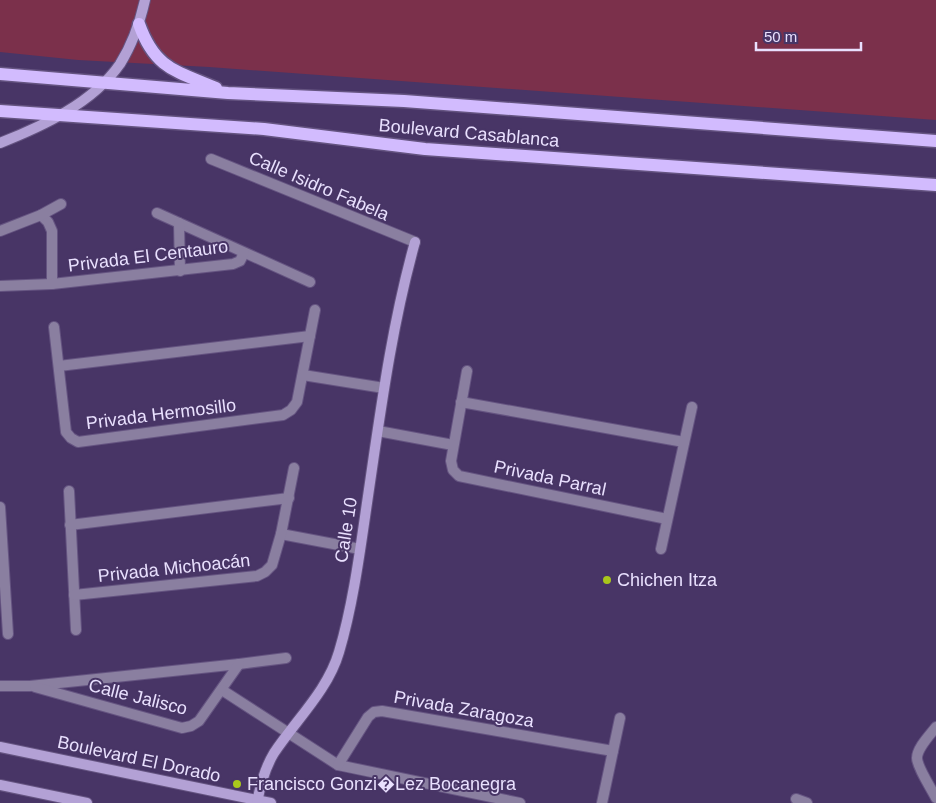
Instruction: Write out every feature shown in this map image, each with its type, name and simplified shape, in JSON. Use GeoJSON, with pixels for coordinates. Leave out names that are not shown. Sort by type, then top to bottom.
{"type":"FeatureCollection","features":[{"type":"Feature","properties":{"kind":"main road"},"geometry":{"type":"LineString","coordinates":[[139,24],[145,41],[158,60],[169,68],[228,93]]}},
{"type":"Feature","properties":{"kind":"main road","name":"Boulevard Casablanca"},"geometry":{"type":"LineString","coordinates":[[0,74],[228,93],[404,101],[936,141]]}},
{"type":"Feature","properties":{"kind":"main road","name":"Boulevard Casablanca"},"geometry":{"type":"LineString","coordinates":[[0,110],[58,116],[264,129],[424,149],[936,184]]}},
{"type":"Feature","properties":{"kind":"street"},"geometry":{"type":"LineString","coordinates":[[0,144],[31,131],[58,116],[84,99],[104,82],[120,64],[139,24],[145,0]]}},
{"type":"Feature","properties":{"kind":"street","name":"Calle Isidro Fabela"},"geometry":{"type":"LineString","coordinates":[[211,159],[415,242]]}},
{"type":"Feature","properties":{"kind":"street"},"geometry":{"type":"LineString","coordinates":[[0,231],[41,215],[61,204]]}},
{"type":"Feature","properties":{"kind":"street"},"geometry":{"type":"LineString","coordinates":[[157,213],[310,282]]}},
{"type":"Feature","properties":{"kind":"street"},"geometry":{"type":"LineString","coordinates":[[41,215],[48,222],[52,232],[52,284]]}},
{"type":"Feature","properties":{"kind":"street"},"geometry":{"type":"LineString","coordinates":[[179,223],[180,271]]}},
{"type":"Feature","properties":{"kind":"street","name":"Calle 10"},"geometry":{"type":"LineString","coordinates":[[257,801],[265,772],[274,754],[329,676],[339,654],[360,549],[384,388],[401,294],[415,242]]}},
{"type":"Feature","properties":{"kind":"street","name":"Privada El Centauro"},"geometry":{"type":"LineString","coordinates":[[0,286],[52,284],[233,264],[240,261],[244,252]]}},
{"type":"Feature","properties":{"kind":"street","name":"Privada Hermosillo"},"geometry":{"type":"LineString","coordinates":[[54,327],[66,432],[78,442],[283,415],[291,410],[297,402],[315,310]]}},
{"type":"Feature","properties":{"kind":"street"},"geometry":{"type":"LineString","coordinates":[[59,366],[310,336]]}},
{"type":"Feature","properties":{"kind":"street","name":"Privada Parral"},"geometry":{"type":"LineString","coordinates":[[467,371],[451,461],[453,470],[459,476],[667,520]]}},
{"type":"Feature","properties":{"kind":"street"},"geometry":{"type":"LineString","coordinates":[[303,375],[384,388]]}},
{"type":"Feature","properties":{"kind":"street"},"geometry":{"type":"LineString","coordinates":[[461,402],[684,442]]}},
{"type":"Feature","properties":{"kind":"street"},"geometry":{"type":"LineString","coordinates":[[661,549],[692,407]]}},
{"type":"Feature","properties":{"kind":"street"},"geometry":{"type":"LineString","coordinates":[[378,431],[453,444]]}},
{"type":"Feature","properties":{"kind":"street","name":"Privada Michoacán"},"geometry":{"type":"LineString","coordinates":[[74,595],[257,576],[265,572],[272,564],[281,534],[294,468]]}},
{"type":"Feature","properties":{"kind":"street","name":"Privada Michoacán"},"geometry":{"type":"LineString","coordinates":[[69,491],[76,630]]}},
{"type":"Feature","properties":{"kind":"street"},"geometry":{"type":"LineString","coordinates":[[70,525],[289,498]]}},
{"type":"Feature","properties":{"kind":"street"},"geometry":{"type":"LineString","coordinates":[[0,507],[3,602],[8,634]]}},
{"type":"Feature","properties":{"kind":"street"},"geometry":{"type":"LineString","coordinates":[[281,534],[360,549]]}},
{"type":"Feature","properties":{"kind":"street","name":"Calle Jalisco"},"geometry":{"type":"LineString","coordinates":[[0,686],[30,686],[286,658]]}},
{"type":"Feature","properties":{"kind":"street","name":"Calle Jalisco"},"geometry":{"type":"LineString","coordinates":[[30,686],[182,728],[192,726],[200,721],[239,664]]}},
{"type":"Feature","properties":{"kind":"street"},"geometry":{"type":"LineString","coordinates":[[222,690],[338,765],[520,803]]}},
{"type":"Feature","properties":{"kind":"street","name":"Privada Zaragoza"},"geometry":{"type":"LineString","coordinates":[[338,765],[368,717],[374,712],[382,711],[613,751]]}},
{"type":"Feature","properties":{"kind":"street"},"geometry":{"type":"LineString","coordinates":[[602,803],[620,718]]}},
{"type":"Feature","properties":{"kind":"street"},"geometry":{"type":"LineString","coordinates":[[935,729],[920,749],[917,757],[918,764],[936,798]]}},
{"type":"Feature","properties":{"kind":"street","name":"Boulevard El Dorado"},"geometry":{"type":"LineString","coordinates":[[0,747],[271,803]]}},
{"type":"Feature","properties":{"kind":"street"},"geometry":{"type":"LineString","coordinates":[[0,785],[87,803]]}},
{"type":"Feature","properties":{"kind":"street"},"geometry":{"type":"LineString","coordinates":[[796,799],[807,803]]}},
{"type":"Feature","properties":{"kind":"shaded area"},"geometry":{"type":"Polygon","coordinates":[[[0,0],[936,0],[936,120],[209,67],[78,60],[0,52],[0,0]]]}},
{"type":"Feature","properties":{"kind":"place","name":"Chichen Itza"},"geometry":{"type":"Point","coordinates":[607,580]}},
{"type":"Feature","properties":{"kind":"place","name":"Francisco Gonzi�Lez Bocanegra"},"geometry":{"type":"Point","coordinates":[237,784]}}]}
